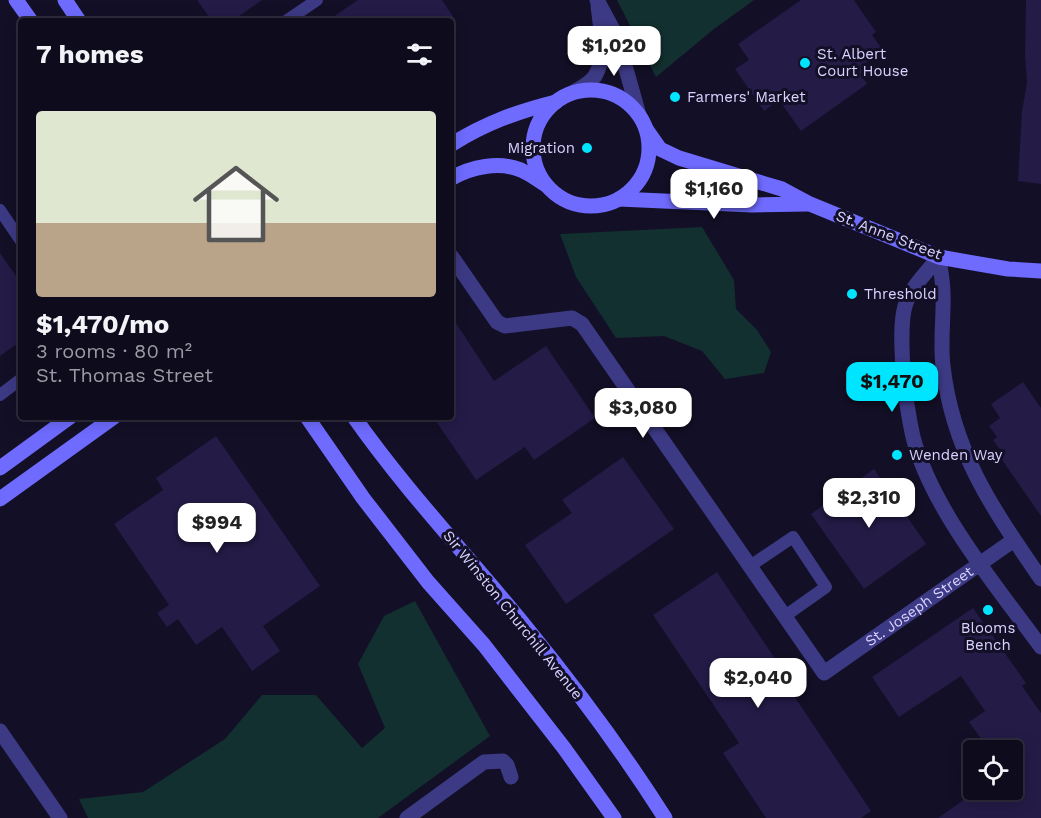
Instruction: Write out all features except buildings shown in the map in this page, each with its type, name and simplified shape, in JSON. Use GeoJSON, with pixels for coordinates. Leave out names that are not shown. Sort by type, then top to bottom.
{"type":"FeatureCollection","features":[{"type":"Feature","properties":{"kind":"street"},"geometry":{"type":"LineString","coordinates":[[16,0],[29,18]]}},
{"type":"Feature","properties":{"kind":"street"},"geometry":{"type":"LineString","coordinates":[[65,0],[77,18]]}},
{"type":"Feature","properties":{"kind":"street"},"geometry":{"type":"LineString","coordinates":[[454,143],[480,127],[520,111],[556,102],[587,84],[595,75],[600,63],[601,46],[597,1]]}},
{"type":"Feature","properties":{"kind":"street"},"geometry":{"type":"LineString","coordinates":[[454,177],[476,168],[500,165],[521,170],[564,199],[581,205],[601,205],[618,199],[634,186],[645,169],[649,141],[639,115],[617,37],[597,1]]}},
{"type":"Feature","properties":{"kind":"street"},"geometry":{"type":"LineString","coordinates":[[572,93],[592,90],[610,93],[625,101],[639,115]]}},
{"type":"Feature","properties":{"kind":"street"},"geometry":{"type":"LineString","coordinates":[[549,187],[540,174],[533,145],[542,116],[556,102]]}},
{"type":"Feature","properties":{"kind":"street","name":"St. Anne Street"},"geometry":{"type":"LineString","coordinates":[[646,129],[660,149],[676,156],[782,189],[810,204],[939,257],[1008,269],[1041,271]]}},
{"type":"Feature","properties":{"kind":"street","name":"St. Anne Street"},"geometry":{"type":"LineString","coordinates":[[618,199],[752,205],[810,204]]}},
{"type":"Feature","properties":{"kind":"street"},"geometry":{"type":"LineString","coordinates":[[939,257],[943,292],[942,363],[947,401],[955,429],[968,463],[988,499],[1041,579]]}},
{"type":"Feature","properties":{"kind":"street"},"geometry":{"type":"LineString","coordinates":[[939,257],[918,283],[905,305],[902,349],[905,390],[914,439],[946,513],[1041,647]]}},
{"type":"Feature","properties":{"kind":"street"},"geometry":{"type":"LineString","coordinates":[[454,260],[497,322],[506,326],[572,318],[582,324],[784,616]]}},
{"type":"Feature","properties":{"kind":"street"},"geometry":{"type":"LineString","coordinates":[[0,468],[66,420]]}},
{"type":"Feature","properties":{"kind":"street"},"geometry":{"type":"LineString","coordinates":[[0,499],[110,420]]}},
{"type":"Feature","properties":{"kind":"street"},"geometry":{"type":"LineString","coordinates":[[309,420],[363,498],[428,582],[484,645],[564,748],[614,818]]}},
{"type":"Feature","properties":{"kind":"street","name":"Sir Winston Churchill Avenue"},"geometry":{"type":"LineString","coordinates":[[356,420],[398,476],[525,626],[577,692],[665,818]]}},
{"type":"Feature","properties":{"kind":"street","name":"St. Joseph Street"},"geometry":{"type":"LineString","coordinates":[[784,616],[824,673],[1014,540]]}},
{"type":"Feature","properties":{"kind":"street"},"geometry":{"type":"LineString","coordinates":[[0,731],[60,818]]}},
{"type":"Feature","properties":{"kind":"street"},"geometry":{"type":"LineString","coordinates":[[407,818],[484,762],[503,761],[511,777]]}},
{"type":"Feature","properties":{"kind":"lane"},"geometry":{"type":"LineString","coordinates":[[290,18],[316,0]]}},
{"type":"Feature","properties":{"kind":"lane"},"geometry":{"type":"LineString","coordinates":[[0,210],[18,237]]}},
{"type":"Feature","properties":{"kind":"lane"},"geometry":{"type":"LineString","coordinates":[[0,394],[18,381]]}},
{"type":"Feature","properties":{"kind":"lane"},"geometry":{"type":"LineString","coordinates":[[750,566],[793,537],[826,587],[784,616]]}},
{"type":"Feature","properties":{"kind":"green space"},"geometry":{"type":"Polygon","coordinates":[[[617,0],[754,0],[714,29],[656,77],[617,0]]]}},
{"type":"Feature","properties":{"kind":"green space"},"geometry":{"type":"Polygon","coordinates":[[[702,227],[734,280],[736,309],[757,330],[771,352],[764,373],[725,379],[702,351],[664,336],[616,338],[576,277],[560,234],[702,227]]]}},
{"type":"Feature","properties":{"kind":"green space"},"geometry":{"type":"Polygon","coordinates":[[[415,601],[490,736],[378,818],[88,818],[79,799],[143,792],[225,739],[262,695],[316,695],[362,748],[385,728],[358,664],[384,616],[415,601]]]}},
{"type":"Feature","properties":{"kind":"place","name":"St. Albert Court House"},"geometry":{"type":"Point","coordinates":[805,63]}},
{"type":"Feature","properties":{"kind":"place","name":"Farmers' Market"},"geometry":{"type":"Point","coordinates":[675,97]}},
{"type":"Feature","properties":{"kind":"place","name":"Migration"},"geometry":{"type":"Point","coordinates":[587,148]}},
{"type":"Feature","properties":{"kind":"place","name":"Threshold"},"geometry":{"type":"Point","coordinates":[852,294]}},
{"type":"Feature","properties":{"kind":"place","name":"Wenden Way"},"geometry":{"type":"Point","coordinates":[897,455]}},
{"type":"Feature","properties":{"kind":"place","name":"Blooms Bench"},"geometry":{"type":"Point","coordinates":[988,610]}}]}
